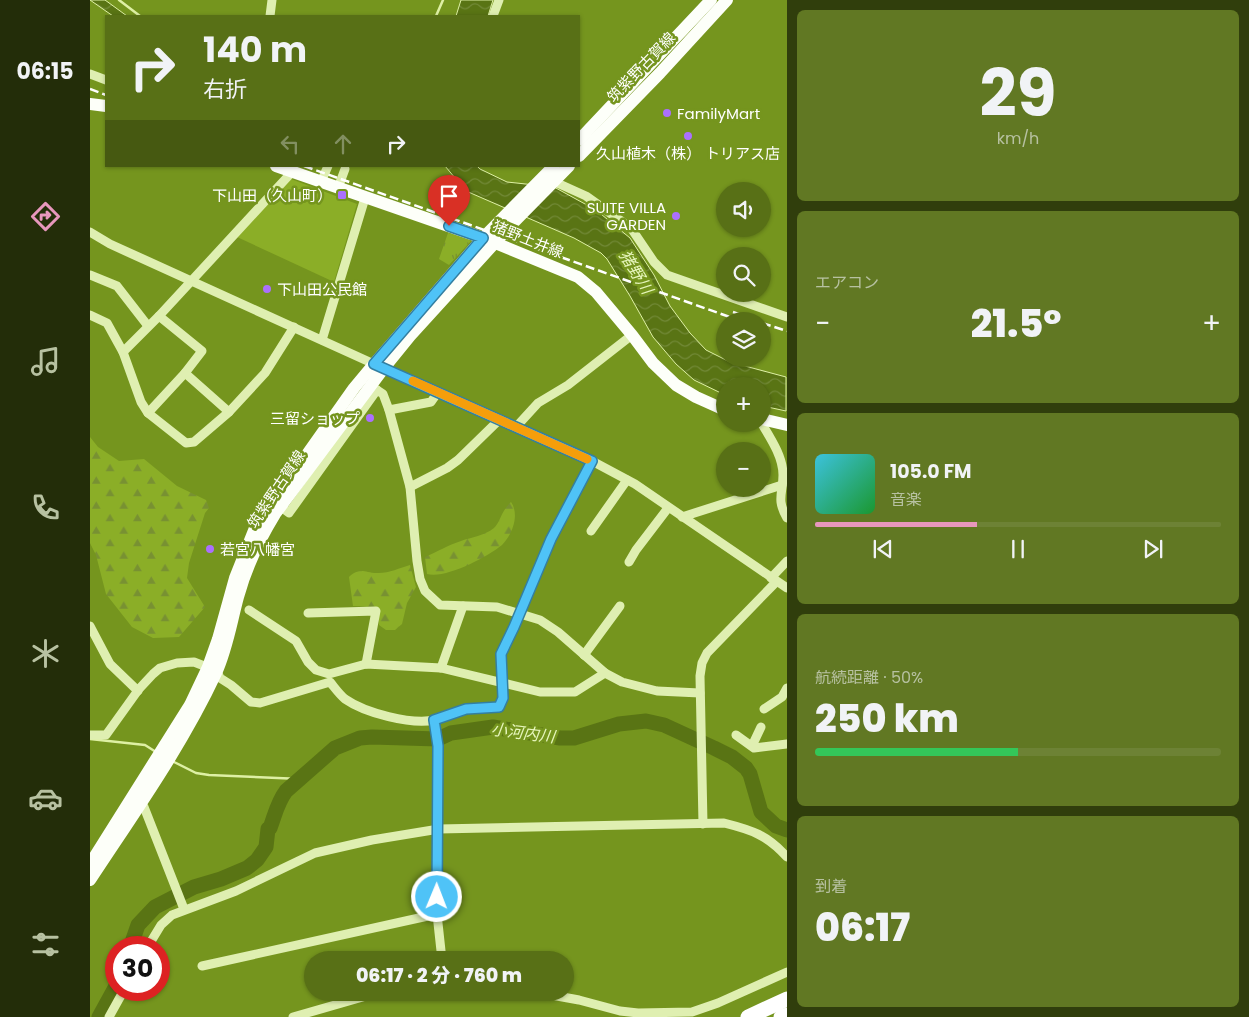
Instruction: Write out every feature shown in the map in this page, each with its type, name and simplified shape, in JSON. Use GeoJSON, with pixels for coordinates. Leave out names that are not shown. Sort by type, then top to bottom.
{"type":"FeatureCollection","features":[{"type":"Feature","properties":{"kind":"highway"},"geometry":{"type":"LineString","coordinates":[[748,1017],[786,999]]}},
{"type":"Feature","properties":{"kind":"highway"},"geometry":{"type":"LineString","coordinates":[[782,1017],[786,1015]]}},
{"type":"Feature","properties":{"kind":"main road","name":"筑紫野古賀線"},"geometry":{"type":"LineString","coordinates":[[580,139],[711,0]]}},
{"type":"Feature","properties":{"kind":"main road","name":"筑紫野古賀線"},"geometry":{"type":"LineString","coordinates":[[580,155],[660,73],[727,0]]}},
{"type":"Feature","properties":{"kind":"main road"},"geometry":{"type":"LineString","coordinates":[[90,104],[105,106]]}},
{"type":"Feature","properties":{"kind":"main road","name":"猪野土井線"},"geometry":{"type":"LineString","coordinates":[[279,167],[489,241],[578,277],[596,292],[653,363],[676,385],[716,406]]}},
{"type":"Feature","properties":{"kind":"main road","name":"筑紫野古賀線"},"geometry":{"type":"LineString","coordinates":[[90,880],[190,724],[212,669],[218,639],[235,578],[255,528],[343,403],[410,336],[489,241],[548,176],[568,167]]}},
{"type":"Feature","properties":{"kind":"main road","name":"筑紫野古賀線"},"geometry":{"type":"LineString","coordinates":[[90,864],[227,645],[245,577],[264,533],[280,507],[374,388],[379,366]]}},
{"type":"Feature","properties":{"kind":"main road"},"geometry":{"type":"LineString","coordinates":[[771,421],[786,425]]}},
{"type":"Feature","properties":{"kind":"street"},"geometry":{"type":"LineString","coordinates":[[270,15],[272,0]]}},
{"type":"Feature","properties":{"kind":"street"},"geometry":{"type":"LineString","coordinates":[[493,15],[498,0]]}},
{"type":"Feature","properties":{"kind":"street"},"geometry":{"type":"LineString","coordinates":[[90,74],[105,80]]}},
{"type":"Feature","properties":{"kind":"street"},"geometry":{"type":"LineString","coordinates":[[322,182],[328,167]]}},
{"type":"Feature","properties":{"kind":"street"},"geometry":{"type":"LineString","coordinates":[[338,188],[345,169]]}},
{"type":"Feature","properties":{"kind":"street"},"geometry":{"type":"LineString","coordinates":[[123,352],[160,316],[292,172]]}},
{"type":"Feature","properties":{"kind":"street"},"geometry":{"type":"LineString","coordinates":[[548,176],[610,211],[631,228],[654,262],[667,274],[786,317]]}},
{"type":"Feature","properties":{"kind":"street"},"geometry":{"type":"LineString","coordinates":[[322,340],[365,198]]}},
{"type":"Feature","properties":{"kind":"street"},"geometry":{"type":"LineString","coordinates":[[90,232],[110,244],[592,461],[627,480],[786,588]]}},
{"type":"Feature","properties":{"kind":"street"},"geometry":{"type":"LineString","coordinates":[[90,275],[117,286],[148,326]]}},
{"type":"Feature","properties":{"kind":"street"},"geometry":{"type":"LineString","coordinates":[[90,315],[107,323],[123,352],[141,402],[148,413],[186,443],[194,442],[229,412],[265,373],[294,327]]}},
{"type":"Feature","properties":{"kind":"street"},"geometry":{"type":"LineString","coordinates":[[148,413],[185,373],[202,351],[160,316]]}},
{"type":"Feature","properties":{"kind":"street"},"geometry":{"type":"LineString","coordinates":[[516,427],[538,402],[568,384],[632,335]]}},
{"type":"Feature","properties":{"kind":"street"},"geometry":{"type":"LineString","coordinates":[[185,373],[229,412]]}},
{"type":"Feature","properties":{"kind":"street"},"geometry":{"type":"LineString","coordinates":[[374,388],[382,394],[389,410],[410,487],[417,561],[420,579],[425,591],[440,605],[497,607],[540,620],[558,632],[604,673],[622,682],[657,692],[700,693]]}},
{"type":"Feature","properties":{"kind":"street"},"geometry":{"type":"LineString","coordinates":[[389,410],[431,402],[438,392]]}},
{"type":"Feature","properties":{"kind":"street"},"geometry":{"type":"LineString","coordinates":[[410,487],[458,460],[499,420]]}},
{"type":"Feature","properties":{"kind":"street"},"geometry":{"type":"LineString","coordinates":[[766,432],[780,462],[783,476],[780,500],[786,518]]}},
{"type":"Feature","properties":{"kind":"street"},"geometry":{"type":"LineString","coordinates":[[249,610],[296,642],[308,662],[316,670],[330,678],[336,691],[346,700],[363,708],[386,716],[434,722],[466,709],[499,707],[503,698],[501,654],[551,539],[592,461]]}},
{"type":"Feature","properties":{"kind":"street"},"geometry":{"type":"LineString","coordinates":[[591,531],[627,480]]}},
{"type":"Feature","properties":{"kind":"street"},"geometry":{"type":"LineString","coordinates":[[682,517],[782,485]]}},
{"type":"Feature","properties":{"kind":"street"},"geometry":{"type":"LineString","coordinates":[[629,562],[668,508]]}},
{"type":"Feature","properties":{"kind":"street"},"geometry":{"type":"LineString","coordinates":[[703,824],[700,693],[702,663],[707,653],[774,580],[786,561]]}},
{"type":"Feature","properties":{"kind":"street"},"geometry":{"type":"LineString","coordinates":[[441,668],[463,606]]}},
{"type":"Feature","properties":{"kind":"street"},"geometry":{"type":"LineString","coordinates":[[584,655],[620,606]]}},
{"type":"Feature","properties":{"kind":"street"},"geometry":{"type":"LineString","coordinates":[[308,613],[376,611],[366,664]]}},
{"type":"Feature","properties":{"kind":"street"},"geometry":{"type":"LineString","coordinates":[[90,626],[110,664],[138,691]]}},
{"type":"Feature","properties":{"kind":"street"},"geometry":{"type":"LineString","coordinates":[[90,735],[106,735],[138,691],[153,674],[165,666],[177,663],[194,662],[212,669],[220,678],[232,685],[243,697],[251,702],[260,702],[366,664],[441,668],[540,692],[575,692],[604,673]]}},
{"type":"Feature","properties":{"kind":"street"},"geometry":{"type":"LineString","coordinates":[[764,709],[782,697],[786,688]]}},
{"type":"Feature","properties":{"kind":"street"},"geometry":{"type":"LineString","coordinates":[[434,722],[438,746],[437,914],[441,951]]}},
{"type":"Feature","properties":{"kind":"street"},"geometry":{"type":"LineString","coordinates":[[752,746],[761,727]]}},
{"type":"Feature","properties":{"kind":"street"},"geometry":{"type":"LineString","coordinates":[[736,736],[754,748],[786,744]]}},
{"type":"Feature","properties":{"kind":"street"},"geometry":{"type":"LineString","coordinates":[[139,803],[144,807],[183,906]]}},
{"type":"Feature","properties":{"kind":"street"},"geometry":{"type":"LineString","coordinates":[[154,936],[161,925],[183,906],[236,891],[315,853],[372,840],[439,829],[724,823],[753,831],[773,844],[786,857]]}},
{"type":"Feature","properties":{"kind":"street"},"geometry":{"type":"LineString","coordinates":[[202,966],[437,914]]}},
{"type":"Feature","properties":{"kind":"street"},"geometry":{"type":"LineString","coordinates":[[574,999],[620,1011],[638,1013],[692,1012],[718,1004],[786,972]]}},
{"type":"Feature","properties":{"kind":"street"},"geometry":{"type":"LineString","coordinates":[[109,1017],[118,1001]]}},
{"type":"Feature","properties":{"kind":"street"},"geometry":{"type":"LineString","coordinates":[[293,1017],[349,1001]]}},
{"type":"Feature","properties":{"kind":"green space"},"geometry":{"type":"Polygon","coordinates":[[[291,179],[357,204],[334,282],[237,237],[291,179]]]}},
{"type":"Feature","properties":{"kind":"green space"},"geometry":{"type":"Polygon","coordinates":[[[448,233],[463,236],[471,241],[449,265],[439,259],[448,233]]]}},
{"type":"Feature","properties":{"kind":"green space"},"geometry":{"type":"Polygon","coordinates":[[[90,437],[98,447],[119,461],[144,459],[177,486],[206,500],[209,508],[205,513],[189,563],[187,578],[205,607],[179,637],[153,638],[132,627],[106,594],[96,555],[90,543],[90,437]]]}},
{"type":"Feature","properties":{"kind":"green space"},"geometry":{"type":"Polygon","coordinates":[[[511,502],[515,513],[514,525],[502,545],[466,566],[445,573],[427,574],[425,557],[452,544],[490,531],[496,526],[511,502]]]}},
{"type":"Feature","properties":{"kind":"green space"},"geometry":{"type":"Polygon","coordinates":[[[410,565],[416,587],[407,603],[402,624],[395,630],[386,630],[379,625],[378,607],[353,606],[349,577],[353,574],[360,571],[383,573],[410,565]]]}},
{"type":"Feature","properties":{"kind":"water"},"geometry":{"type":"Polygon","coordinates":[[[90,0],[105,0],[126,15],[112,15],[90,0]]]}},
{"type":"Feature","properties":{"kind":"water"},"geometry":{"type":"Polygon","coordinates":[[[461,0],[493,0],[488,15],[456,15],[461,0]]]}},
{"type":"Feature","properties":{"kind":"water","name":"猪野川"},"geometry":{"type":"Polygon","coordinates":[[[446,167],[478,167],[507,182],[554,187],[596,210],[630,238],[654,275],[670,306],[690,333],[706,350],[716,355],[716,367],[749,367],[786,377],[786,411],[771,408],[771,377],[716,377],[716,391],[694,380],[676,364],[653,337],[607,259],[601,253],[574,238],[466,191],[446,167]]]}},
{"type":"Feature","properties":{"kind":"waterway"},"geometry":{"type":"LineString","coordinates":[[119,0],[139,15]]}},
{"type":"Feature","properties":{"kind":"waterway"},"geometry":{"type":"LineString","coordinates":[[436,15],[443,0]]}},
{"type":"Feature","properties":{"kind":"waterway","name":"小河内川"},"geometry":{"type":"LineString","coordinates":[[134,936],[138,925],[155,907],[194,887],[221,879],[247,868],[257,860],[266,847],[268,829],[286,791],[335,748],[360,738],[438,739],[451,733],[493,727],[560,738],[574,738],[619,724],[646,721],[664,725],[732,757],[746,768],[750,774],[761,812],[776,826],[787,830]]}},
{"type":"Feature","properties":{"kind":"waterway"},"geometry":{"type":"LineString","coordinates":[[90,739],[145,745],[156,752]]}},
{"type":"Feature","properties":{"kind":"waterway"},"geometry":{"type":"LineString","coordinates":[[172,761],[196,773],[209,775],[301,779]]}},
{"type":"Feature","properties":{"kind":"waterway","name":"小河内川"},"geometry":{"type":"LineString","coordinates":[[99,1017],[108,1001]]}},
{"type":"Feature","properties":{"kind":"railway"},"geometry":{"type":"LineString","coordinates":[[90,89],[105,95]]}},
{"type":"Feature","properties":{"kind":"railway"},"geometry":{"type":"LineString","coordinates":[[307,167],[716,312]]}},
{"type":"Feature","properties":{"kind":"railway"},"geometry":{"type":"LineString","coordinates":[[771,326],[787,331]]}},
{"type":"Feature","properties":{"kind":"slow traffic"},"geometry":{"type":"LineString","coordinates":[[413,381],[587,459]]}},
{"type":"Feature","properties":{"kind":"place","name":"FamilyMart"},"geometry":{"type":"Point","coordinates":[667,113]}},
{"type":"Feature","properties":{"kind":"place","name":"久山植木（株） トリアス店"},"geometry":{"type":"Point","coordinates":[688,136]}},
{"type":"Feature","properties":{"kind":"place","name":"下山田（久山町）"},"geometry":{"type":"Point","coordinates":[342,195]}},
{"type":"Feature","properties":{"kind":"place","name":"SUITE VILLA GARDEN"},"geometry":{"type":"Point","coordinates":[676,216]}},
{"type":"Feature","properties":{"kind":"place","name":"下山田公民館"},"geometry":{"type":"Point","coordinates":[267,289]}},
{"type":"Feature","properties":{"kind":"place","name":"三留ショップ"},"geometry":{"type":"Point","coordinates":[370,418]}},
{"type":"Feature","properties":{"kind":"place","name":"若宮八幡宮"},"geometry":{"type":"Point","coordinates":[210,549]}},
{"type":"Feature","properties":{"kind":"route"},"geometry":{"type":"LineString","coordinates":[[437,897],[439,829],[438,746],[434,720],[466,709],[499,707],[503,698],[501,654],[551,539],[592,461],[374,364],[483,238],[449,226]]}}]}
